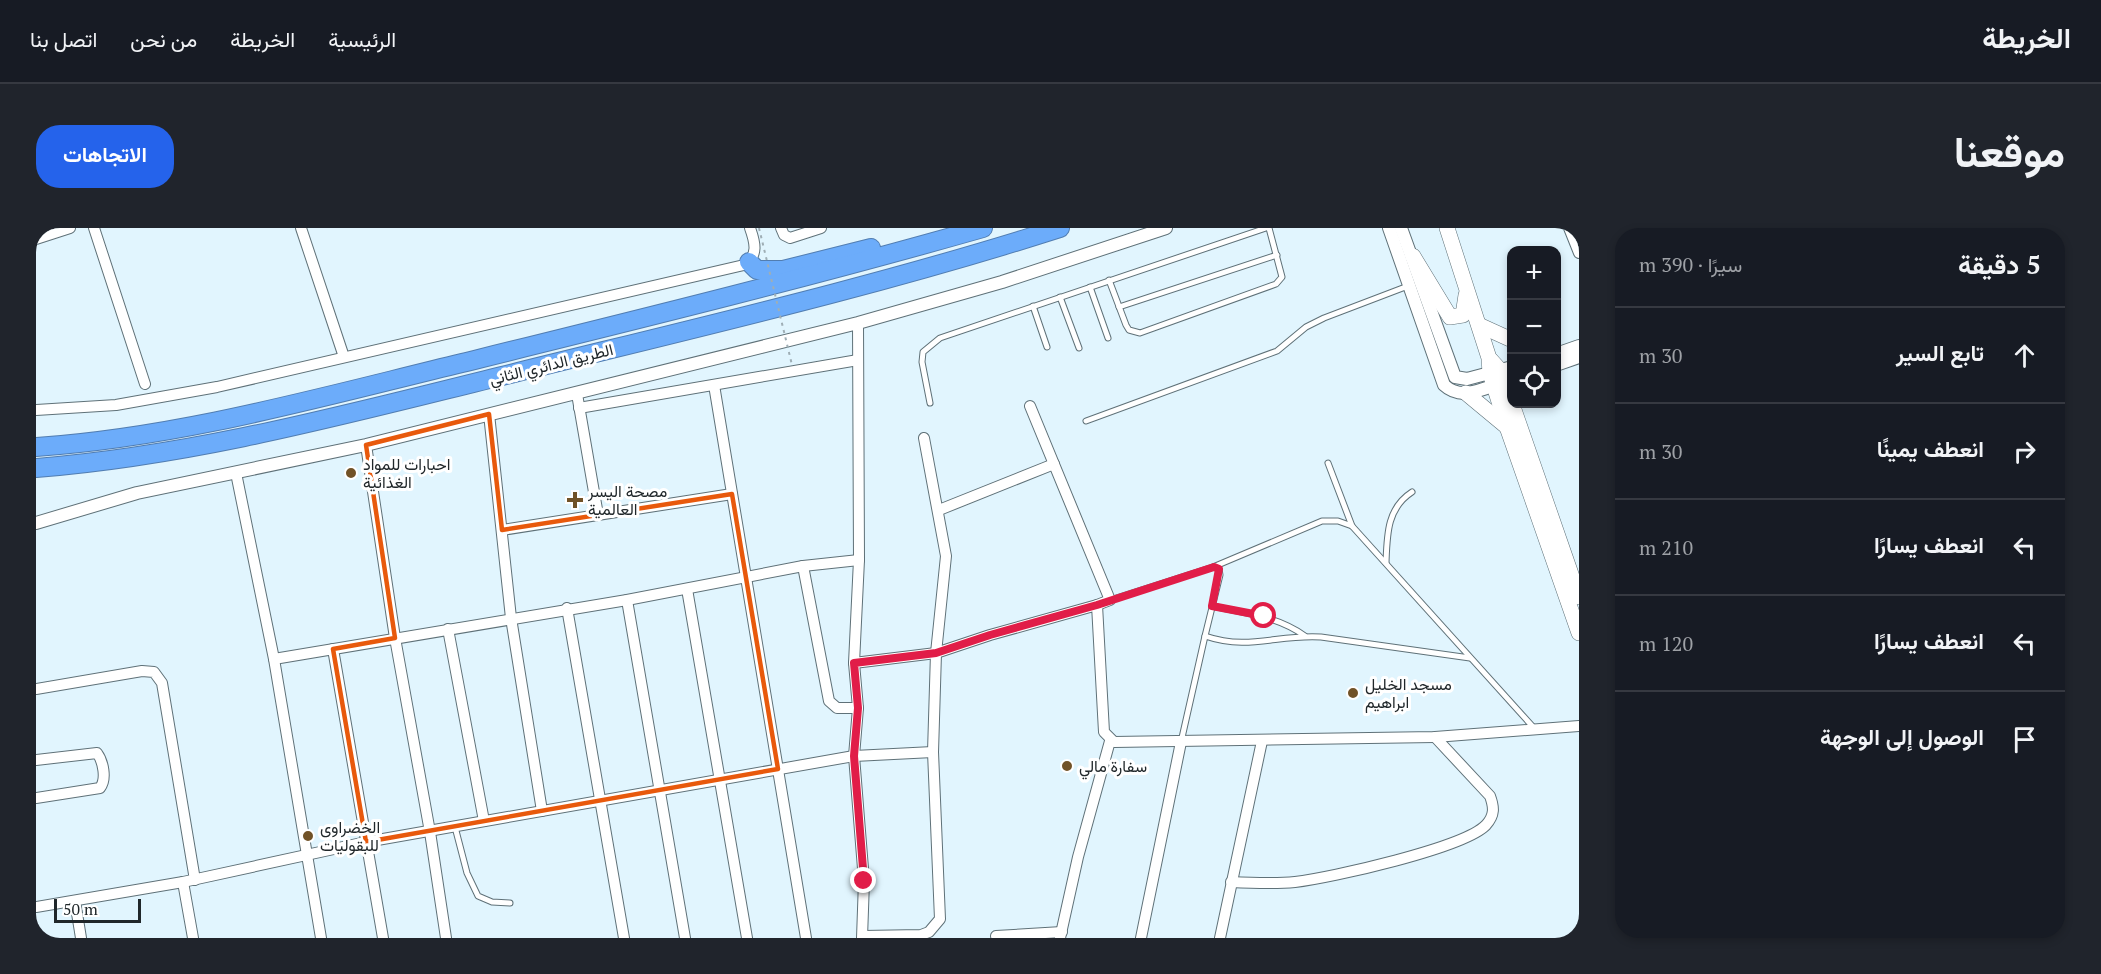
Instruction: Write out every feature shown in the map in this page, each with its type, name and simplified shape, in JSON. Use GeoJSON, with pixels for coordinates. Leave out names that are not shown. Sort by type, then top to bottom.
{"type":"FeatureCollection","features":[{"type":"Feature","properties":{"kind":"highway","name":"الطريق الدائري الثاني"},"geometry":{"type":"LineString","coordinates":[[36,447],[81,444],[195,427],[605,327],[983,228]]}},
{"type":"Feature","properties":{"kind":"highway","name":"الطريق الدائري الثاني"},"geometry":{"type":"LineString","coordinates":[[36,468],[200,448],[339,416],[861,287],[1060,228]]}},
{"type":"Feature","properties":{"kind":"highway"},"geometry":{"type":"LineString","coordinates":[[749,262],[757,270],[783,270],[895,243],[923,245]]}},
{"type":"Feature","properties":{"kind":"main road"},"geometry":{"type":"LineString","coordinates":[[1447,228],[1479,325],[1507,390]]}},
{"type":"Feature","properties":{"kind":"main road"},"geometry":{"type":"LineString","coordinates":[[1413,256],[1450,317],[1463,315],[1466,289]]}},
{"type":"Feature","properties":{"kind":"main road"},"geometry":{"type":"LineString","coordinates":[[1479,325],[1507,338]]}},
{"type":"Feature","properties":{"kind":"main road"},"geometry":{"type":"LineString","coordinates":[[1500,374],[1513,424],[1579,633]]}},
{"type":"Feature","properties":{"kind":"main road"},"geometry":{"type":"LineString","coordinates":[[1466,393],[1513,424]]}},
{"type":"Feature","properties":{"kind":"main road"},"geometry":{"type":"LineString","coordinates":[[1512,408],[1513,424],[1579,597]]}},
{"type":"Feature","properties":{"kind":"main road"},"geometry":{"type":"LineString","coordinates":[[1513,424],[1519,408]]}},
{"type":"Feature","properties":{"kind":"street"},"geometry":{"type":"LineString","coordinates":[[36,239],[70,228]]}},
{"type":"Feature","properties":{"kind":"street"},"geometry":{"type":"LineString","coordinates":[[94,228],[145,384]]}},
{"type":"Feature","properties":{"kind":"street"},"geometry":{"type":"LineString","coordinates":[[301,228],[344,357]]}},
{"type":"Feature","properties":{"kind":"street"},"geometry":{"type":"LineString","coordinates":[[36,410],[116,405],[217,387],[749,262],[755,247],[750,228]]}},
{"type":"Feature","properties":{"kind":"street"},"geometry":{"type":"LineString","coordinates":[[781,228],[784,235],[790,238],[821,228]]}},
{"type":"Feature","properties":{"kind":"street"},"geometry":{"type":"LineString","coordinates":[[36,523],[137,493],[366,445],[858,324],[1002,282],[1166,228]]}},
{"type":"Feature","properties":{"kind":"street"},"geometry":{"type":"LineString","coordinates":[[1389,228],[1444,385],[1451,392],[1466,393],[1500,374]]}},
{"type":"Feature","properties":{"kind":"street"},"geometry":{"type":"LineString","coordinates":[[1401,228],[1455,377],[1461,380],[1500,374]]}},
{"type":"Feature","properties":{"kind":"street"},"geometry":{"type":"LineString","coordinates":[[1569,228],[1579,253]]}},
{"type":"Feature","properties":{"kind":"street"},"geometry":{"type":"LineString","coordinates":[[858,324],[859,560],[854,663],[858,708],[854,756],[864,881],[862,937],[921,935],[929,932],[940,919],[933,752],[936,653],[946,556],[924,438]]}},
{"type":"Feature","properties":{"kind":"street"},"geometry":{"type":"LineString","coordinates":[[1561,353],[1579,346]]}},
{"type":"Feature","properties":{"kind":"street"},"geometry":{"type":"LineString","coordinates":[[1561,364],[1579,357]]}},
{"type":"Feature","properties":{"kind":"street"},"geometry":{"type":"LineString","coordinates":[[579,408],[858,360]]}},
{"type":"Feature","properties":{"kind":"street"},"geometry":{"type":"LineString","coordinates":[[714,385],[806,938]]}},
{"type":"Feature","properties":{"kind":"street"},"geometry":{"type":"LineString","coordinates":[[577,394],[598,515]]}},
{"type":"Feature","properties":{"kind":"street"},"geometry":{"type":"LineString","coordinates":[[854,663],[936,653],[1110,600],[1030,406]]}},
{"type":"Feature","properties":{"kind":"street"},"geometry":{"type":"LineString","coordinates":[[489,414],[511,618],[542,811]]}},
{"type":"Feature","properties":{"kind":"street"},"geometry":{"type":"LineString","coordinates":[[366,445],[395,638],[430,832],[446,938]]}},
{"type":"Feature","properties":{"kind":"street"},"geometry":{"type":"LineString","coordinates":[[939,510],[1054,464]]}},
{"type":"Feature","properties":{"kind":"street"},"geometry":{"type":"LineString","coordinates":[[236,473],[274,659],[321,938]]}},
{"type":"Feature","properties":{"kind":"street"},"geometry":{"type":"LineString","coordinates":[[502,530],[732,494]]}},
{"type":"Feature","properties":{"kind":"street"},"geometry":{"type":"LineString","coordinates":[[274,659],[567,608],[627,600],[803,566],[859,560]]}},
{"type":"Feature","properties":{"kind":"street"},"geometry":{"type":"LineString","coordinates":[[803,566],[829,701],[837,708],[858,708]]}},
{"type":"Feature","properties":{"kind":"street"},"geometry":{"type":"LineString","coordinates":[[687,589],[747,938]]}},
{"type":"Feature","properties":{"kind":"street"},"geometry":{"type":"LineString","coordinates":[[627,600],[685,938]]}},
{"type":"Feature","properties":{"kind":"street"},"geometry":{"type":"LineString","coordinates":[[1097,605],[1104,732],[1110,741],[1123,743],[1435,737],[1579,726]]}},
{"type":"Feature","properties":{"kind":"street"},"geometry":{"type":"LineString","coordinates":[[567,608],[624,938]]}},
{"type":"Feature","properties":{"kind":"street"},"geometry":{"type":"LineString","coordinates":[[448,629],[484,821]]}},
{"type":"Feature","properties":{"kind":"street"},"geometry":{"type":"LineString","coordinates":[[333,649],[383,938]]}},
{"type":"Feature","properties":{"kind":"street"},"geometry":{"type":"LineString","coordinates":[[36,689],[142,671],[154,672],[158,676],[162,683],[195,880]]}},
{"type":"Feature","properties":{"kind":"street"},"geometry":{"type":"LineString","coordinates":[[1231,882],[1294,882],[1386,864],[1480,830],[1492,815],[1494,808],[1491,796],[1435,737]]}},
{"type":"Feature","properties":{"kind":"street"},"geometry":{"type":"LineString","coordinates":[[996,936],[1061,935],[1078,857],[1110,741]]}},
{"type":"Feature","properties":{"kind":"street"},"geometry":{"type":"LineString","coordinates":[[1220,938],[1262,741]]}},
{"type":"Feature","properties":{"kind":"street"},"geometry":{"type":"LineString","coordinates":[[1141,938],[1181,742]]}},
{"type":"Feature","properties":{"kind":"street"},"geometry":{"type":"LineString","coordinates":[[36,907],[195,880],[307,857],[366,842],[778,769],[854,756],[933,752]]}},
{"type":"Feature","properties":{"kind":"street"},"geometry":{"type":"LineString","coordinates":[[36,760],[97,753],[101,758],[104,778],[100,788],[37,794]]}},
{"type":"Feature","properties":{"kind":"street"},"geometry":{"type":"LineString","coordinates":[[183,882],[193,938]]}},
{"type":"Feature","properties":{"kind":"street"},"geometry":{"type":"LineString","coordinates":[[75,901],[81,938]]}},
{"type":"Feature","properties":{"kind":"lane"},"geometry":{"type":"LineString","coordinates":[[930,403],[922,362],[923,352],[940,338],[1109,280],[1267,228],[1282,277],[1276,284],[1140,333],[1129,330],[1109,280]]}},
{"type":"Feature","properties":{"kind":"lane"},"geometry":{"type":"LineString","coordinates":[[1119,307],[1277,255]]}},
{"type":"Feature","properties":{"kind":"lane"},"geometry":{"type":"LineString","coordinates":[[1086,421],[1277,351],[1291,342],[1305,327],[1408,286]]}},
{"type":"Feature","properties":{"kind":"lane"},"geometry":{"type":"LineString","coordinates":[[1090,287],[1108,338]]}},
{"type":"Feature","properties":{"kind":"lane"},"geometry":{"type":"LineString","coordinates":[[1060,297],[1079,348]]}},
{"type":"Feature","properties":{"kind":"lane"},"geometry":{"type":"LineString","coordinates":[[1033,306],[1047,347]]}},
{"type":"Feature","properties":{"kind":"lane"},"geometry":{"type":"LineString","coordinates":[[1328,463],[1352,526],[1535,729]]}},
{"type":"Feature","properties":{"kind":"lane"},"geometry":{"type":"LineString","coordinates":[[1386,563],[1387,537],[1396,506],[1412,492]]}},
{"type":"Feature","properties":{"kind":"lane"},"geometry":{"type":"LineString","coordinates":[[1110,600],[1214,567],[1322,521],[1338,521],[1352,526]]}},
{"type":"Feature","properties":{"kind":"lane"},"geometry":{"type":"LineString","coordinates":[[1181,742],[1220,575],[1219,569],[1214,567]]}},
{"type":"Feature","properties":{"kind":"lane"},"geometry":{"type":"LineString","coordinates":[[1212,606],[1264,616],[1288,624],[1305,636]]}},
{"type":"Feature","properties":{"kind":"lane"},"geometry":{"type":"LineString","coordinates":[[1205,636],[1225,643],[1259,644],[1305,636],[1470,658]]}},
{"type":"Feature","properties":{"kind":"lane"},"geometry":{"type":"LineString","coordinates":[[455,827],[467,873],[478,896],[492,902],[510,903]]}},
{"type":"Feature","properties":{"kind":"path"},"geometry":{"type":"LineString","coordinates":[[759,228],[792,365]]}},
{"type":"Feature","properties":{"kind":"highlighted area"},"geometry":{"type":"Polygon","coordinates":[[[489,414],[502,530],[732,494],[778,769],[366,842],[333,649],[395,638],[366,445],[489,414]]]}},
{"type":"Feature","properties":{"kind":"place","name":"احبارات للمواد الغذائية"},"geometry":{"type":"Point","coordinates":[351,473]}},
{"type":"Feature","properties":{"kind":"place","name":"مصحة اليسر العالمية"},"geometry":{"type":"Point","coordinates":[575,500]}},
{"type":"Feature","properties":{"kind":"place","name":"مسجد الخليل ابراهيم"},"geometry":{"type":"Point","coordinates":[1353,693]}},
{"type":"Feature","properties":{"kind":"place","name":"سفارة مالي"},"geometry":{"type":"Point","coordinates":[1067,766]}},
{"type":"Feature","properties":{"kind":"place","name":"الخضراوى للبقوليات"},"geometry":{"type":"Point","coordinates":[308,836]}},
{"type":"Feature","properties":{"kind":"route"},"geometry":{"type":"LineString","coordinates":[[864,881],[861,818],[854,756],[858,708],[854,663],[936,653],[1214,567],[1219,569],[1220,575],[1212,606],[1264,616]]}}]}
